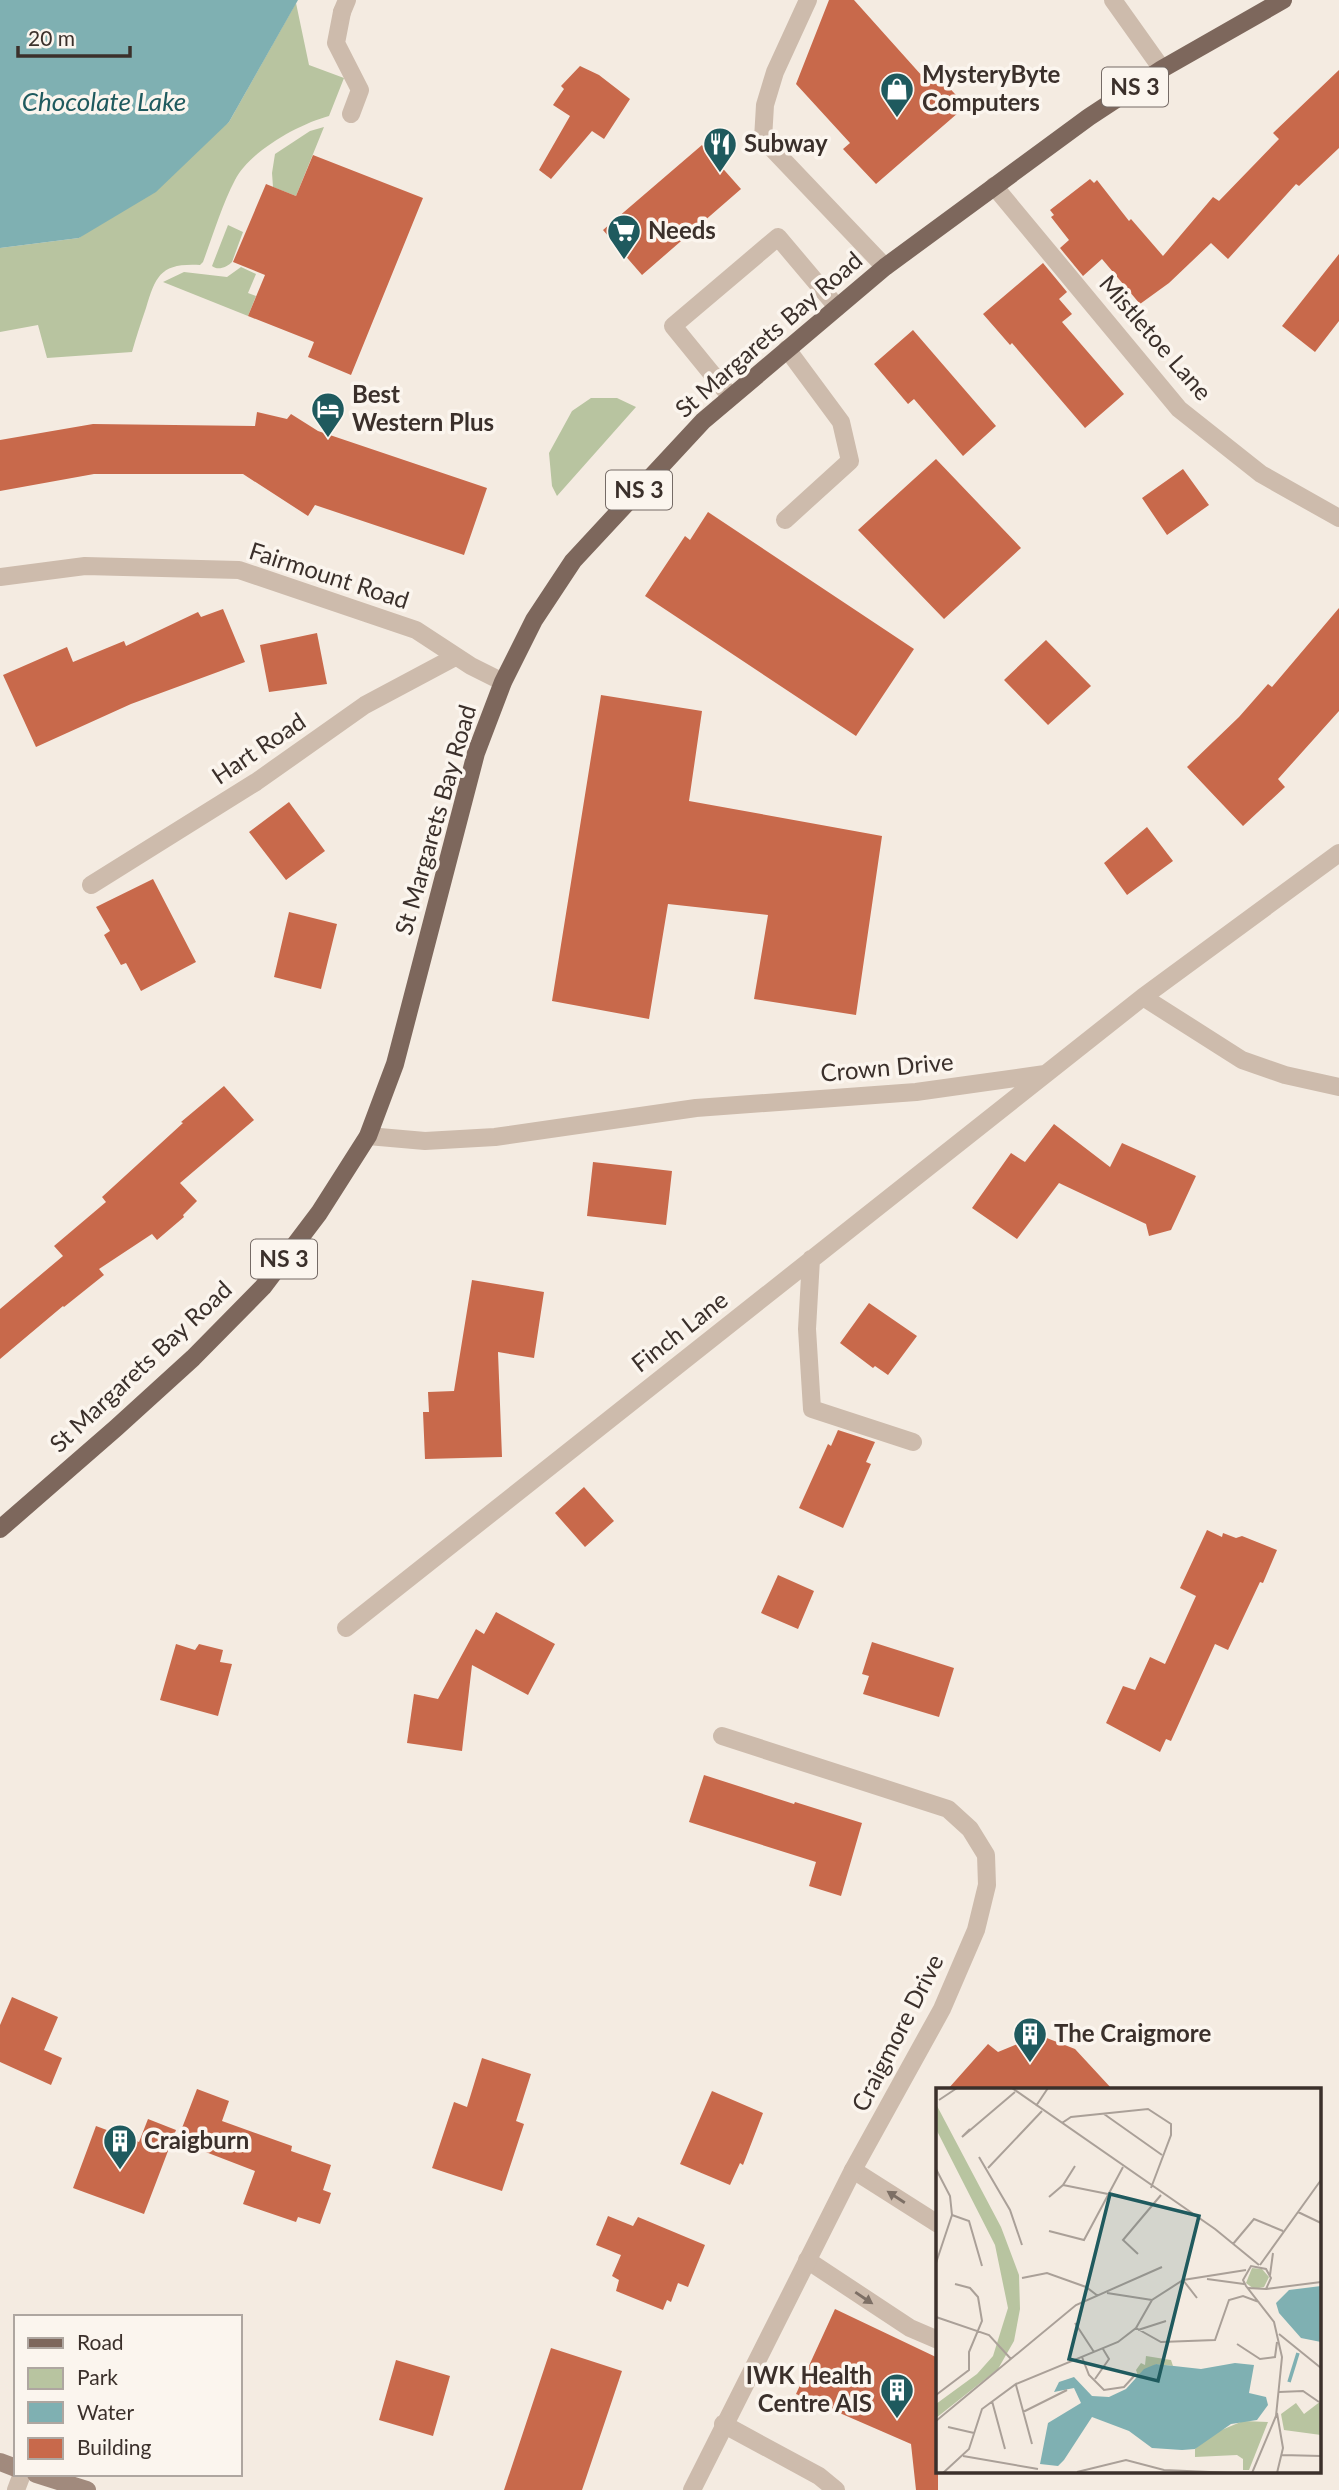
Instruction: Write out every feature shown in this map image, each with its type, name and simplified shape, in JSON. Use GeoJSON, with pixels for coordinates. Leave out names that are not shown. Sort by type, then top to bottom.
{"type":"FeatureCollection","features":[{"type":"Feature","properties":{"kind":"main road","name":"St Margarets Bay Road"},"geometry":{"type":"LineString","coordinates":[[1,1527],[183,1367],[263,1287],[319,1213],[368,1136],[395,1064],[476,753],[503,682],[534,620],[573,561],[703,421],[885,267],[1089,117],[1162,69],[1283,0]]}},
{"type":"Feature","properties":{"kind":"main road"},"geometry":{"type":"LineString","coordinates":[[42,2476],[87,2490]]}},
{"type":"Feature","properties":{"kind":"street"},"geometry":{"type":"LineString","coordinates":[[808,0],[775,72],[765,105],[763,139],[885,267]]}},
{"type":"Feature","properties":{"kind":"street"},"geometry":{"type":"LineString","coordinates":[[1113,0],[1162,69]]}},
{"type":"Feature","properties":{"kind":"street"},"geometry":{"type":"LineString","coordinates":[[344,6],[336,43],[360,90],[351,114]]}},
{"type":"Feature","properties":{"kind":"street","name":"Mistletoe Lane"},"geometry":{"type":"LineString","coordinates":[[994,186],[1180,409],[1261,474],[1339,518]]}},
{"type":"Feature","properties":{"kind":"street"},"geometry":{"type":"LineString","coordinates":[[730,396],[673,326],[767,246],[778,237],[837,307]]}},
{"type":"Feature","properties":{"kind":"street"},"geometry":{"type":"LineString","coordinates":[[785,520],[850,461],[841,422],[787,349]]}},
{"type":"Feature","properties":{"kind":"street","name":"Fairmount Road"},"geometry":{"type":"LineString","coordinates":[[0,577],[85,566],[239,570],[416,630],[455,657],[503,682]]}},
{"type":"Feature","properties":{"kind":"street","name":"Hart Road"},"geometry":{"type":"LineString","coordinates":[[91,885],[256,782],[365,705],[455,657]]}},
{"type":"Feature","properties":{"kind":"street"},"geometry":{"type":"LineString","coordinates":[[1045,1074],[1143,997],[1339,853]]}},
{"type":"Feature","properties":{"kind":"street"},"geometry":{"type":"LineString","coordinates":[[1143,997],[1242,1060],[1285,1075],[1339,1087]]}},
{"type":"Feature","properties":{"kind":"street","name":"Crown Drive"},"geometry":{"type":"LineString","coordinates":[[368,1136],[425,1141],[495,1137],[696,1108],[916,1092],[1045,1074]]}},
{"type":"Feature","properties":{"kind":"street","name":"Finch Lane"},"geometry":{"type":"LineString","coordinates":[[346,1628],[1045,1074]]}},
{"type":"Feature","properties":{"kind":"street"},"geometry":{"type":"LineString","coordinates":[[811,1259],[807,1329],[812,1409],[913,1442]]}},
{"type":"Feature","properties":{"kind":"street","name":"Craigmore Drive"},"geometry":{"type":"LineString","coordinates":[[692,2490],[853,2170],[942,2009],[976,1930],[987,1885],[986,1855],[970,1829],[948,1809],[722,1736]]}},
{"type":"Feature","properties":{"kind":"street"},"geometry":{"type":"LineString","coordinates":[[853,2170],[936,2223]]}},
{"type":"Feature","properties":{"kind":"street"},"geometry":{"type":"LineString","coordinates":[[807,2260],[910,2328],[936,2339]]}},
{"type":"Feature","properties":{"kind":"street"},"geometry":{"type":"LineString","coordinates":[[723,2424],[819,2476],[836,2490]]}},
{"type":"Feature","properties":{"kind":"green space"},"geometry":{"type":"Polygon","coordinates":[[[296,3],[309,65],[344,78],[329,116],[304,125],[276,140],[242,169],[226,200],[203,262],[200,265],[168,269],[157,279],[132,352],[47,358],[38,325],[0,332],[0,248],[79,238],[229,122],[296,3]]]}},
{"type":"Feature","properties":{"kind":"green space"},"geometry":{"type":"Polygon","coordinates":[[[324,127],[296,196],[273,187],[275,154],[310,131],[324,127]]]}},
{"type":"Feature","properties":{"kind":"green space"},"geometry":{"type":"Polygon","coordinates":[[[228,225],[243,232],[232,262],[217,268],[212,266],[228,225]]]}},
{"type":"Feature","properties":{"kind":"green space"},"geometry":{"type":"Polygon","coordinates":[[[241,267],[256,274],[248,293],[256,296],[248,316],[163,282],[184,272],[227,277],[241,267]]]}},
{"type":"Feature","properties":{"kind":"green space"},"geometry":{"type":"Polygon","coordinates":[[[591,398],[617,398],[636,407],[557,496],[552,486],[549,453],[572,411],[591,398]]]}},
{"type":"Feature","properties":{"kind":"water","name":"Chocolate Lake"},"geometry":{"type":"Polygon","coordinates":[[[0,0],[298,0],[229,122],[156,192],[79,238],[0,248],[0,0]]]}},
{"type":"Feature","properties":{"kind":"building"},"geometry":{"type":"Polygon","coordinates":[[[829,0],[854,0],[923,77],[932,69],[966,106],[876,184],[843,149],[850,143],[796,84],[829,0]]]}},
{"type":"Feature","properties":{"kind":"building"},"geometry":{"type":"Polygon","coordinates":[[[580,66],[599,75],[630,99],[604,139],[592,131],[551,179],[539,170],[570,116],[553,105],[564,89],[561,86],[580,66]]]}},
{"type":"Feature","properties":{"kind":"building"},"geometry":{"type":"Polygon","coordinates":[[[1339,70],[1339,148],[1299,186],[1296,184],[1228,259],[1211,243],[1169,283],[1140,304],[1102,259],[1083,276],[1060,248],[1069,240],[1051,217],[1054,215],[1050,210],[1090,179],[1094,183],[1097,180],[1129,221],[1131,219],[1163,256],[1213,197],[1219,201],[1279,139],[1273,133],[1339,70]]]}},
{"type":"Feature","properties":{"kind":"building"},"geometry":{"type":"Polygon","coordinates":[[[702,145],[741,189],[642,275],[603,230],[702,145]]]}},
{"type":"Feature","properties":{"kind":"building"},"geometry":{"type":"Polygon","coordinates":[[[313,155],[423,198],[351,375],[308,357],[314,342],[248,316],[265,275],[233,262],[266,184],[296,196],[313,155]]]}},
{"type":"Feature","properties":{"kind":"building"},"geometry":{"type":"Polygon","coordinates":[[[1339,254],[1339,321],[1315,352],[1282,326],[1339,254]]]}},
{"type":"Feature","properties":{"kind":"building"},"geometry":{"type":"Polygon","coordinates":[[[1043,263],[1067,292],[1059,299],[1072,314],[1062,322],[1124,394],[1085,428],[1012,343],[1010,345],[983,314],[1043,263]]]}},
{"type":"Feature","properties":{"kind":"building"},"geometry":{"type":"Polygon","coordinates":[[[913,330],[996,426],[963,456],[914,399],[908,404],[874,364],[913,330]]]}},
{"type":"Feature","properties":{"kind":"building"},"geometry":{"type":"Polygon","coordinates":[[[257,412],[287,419],[291,414],[318,431],[487,488],[464,555],[315,505],[308,516],[243,474],[94,474],[0,491],[0,440],[93,424],[255,426],[257,412]]]}},
{"type":"Feature","properties":{"kind":"building"},"geometry":{"type":"Polygon","coordinates":[[[936,459],[1021,548],[944,619],[858,530],[936,459]]]}},
{"type":"Feature","properties":{"kind":"building"},"geometry":{"type":"Polygon","coordinates":[[[1183,469],[1209,505],[1167,535],[1142,498],[1183,469]]]}},
{"type":"Feature","properties":{"kind":"building"},"geometry":{"type":"Polygon","coordinates":[[[708,512],[914,649],[856,736],[645,596],[685,536],[690,540],[708,512]]]}},
{"type":"Feature","properties":{"kind":"building"},"geometry":{"type":"Polygon","coordinates":[[[1339,608],[1339,711],[1278,779],[1285,787],[1243,826],[1187,767],[1239,717],[1268,684],[1272,687],[1339,608]]]}},
{"type":"Feature","properties":{"kind":"building"},"geometry":{"type":"Polygon","coordinates":[[[223,609],[245,662],[131,704],[36,747],[3,675],[67,647],[73,662],[124,641],[126,646],[198,612],[201,617],[223,609]]]}},
{"type":"Feature","properties":{"kind":"building"},"geometry":{"type":"Polygon","coordinates":[[[317,633],[327,684],[269,692],[260,645],[317,633]]]}},
{"type":"Feature","properties":{"kind":"building"},"geometry":{"type":"Polygon","coordinates":[[[1046,640],[1091,686],[1048,725],[1004,680],[1046,640]]]}},
{"type":"Feature","properties":{"kind":"building"},"geometry":{"type":"Polygon","coordinates":[[[601,695],[702,711],[689,801],[882,836],[856,1015],[754,999],[768,915],[668,904],[649,1019],[552,1001],[601,695]]]}},
{"type":"Feature","properties":{"kind":"building"},"geometry":{"type":"Polygon","coordinates":[[[289,802],[325,851],[286,880],[249,832],[289,802]]]}},
{"type":"Feature","properties":{"kind":"building"},"geometry":{"type":"Polygon","coordinates":[[[1147,827],[1173,861],[1127,895],[1104,863],[1147,827]]]}},
{"type":"Feature","properties":{"kind":"building"},"geometry":{"type":"Polygon","coordinates":[[[153,879],[196,962],[141,991],[126,963],[121,965],[104,935],[110,931],[96,907],[153,879]]]}},
{"type":"Feature","properties":{"kind":"building"},"geometry":{"type":"Polygon","coordinates":[[[289,912],[337,924],[321,989],[274,977],[289,912]]]}},
{"type":"Feature","properties":{"kind":"building"},"geometry":{"type":"Polygon","coordinates":[[[224,1086],[254,1120],[180,1183],[197,1201],[184,1217],[157,1240],[152,1234],[99,1269],[104,1275],[0,1359],[0,1309],[63,1256],[54,1246],[106,1202],[102,1197],[183,1123],[181,1122],[224,1086]]]}},
{"type":"Feature","properties":{"kind":"building"},"geometry":{"type":"Polygon","coordinates":[[[1054,1124],[1110,1167],[1122,1143],[1196,1176],[1171,1230],[1149,1236],[1146,1224],[1059,1183],[1017,1239],[972,1208],[1011,1153],[1025,1162],[1054,1124]]]}},
{"type":"Feature","properties":{"kind":"building"},"geometry":{"type":"Polygon","coordinates":[[[593,1162],[672,1171],[666,1225],[587,1216],[593,1162]]]}},
{"type":"Feature","properties":{"kind":"building"},"geometry":{"type":"Polygon","coordinates":[[[472,1280],[544,1292],[534,1358],[498,1352],[502,1457],[425,1459],[423,1412],[429,1412],[428,1392],[454,1391],[472,1280]]]}},
{"type":"Feature","properties":{"kind":"building"},"geometry":{"type":"Polygon","coordinates":[[[869,1303],[917,1336],[888,1375],[875,1366],[873,1368],[840,1343],[869,1303]]]}},
{"type":"Feature","properties":{"kind":"building"},"geometry":{"type":"Polygon","coordinates":[[[838,1430],[875,1442],[866,1462],[871,1464],[843,1528],[799,1508],[828,1444],[831,1446],[838,1430]]]}},
{"type":"Feature","properties":{"kind":"building"},"geometry":{"type":"Polygon","coordinates":[[[584,1487],[614,1521],[585,1547],[555,1513],[584,1487]]]}},
{"type":"Feature","properties":{"kind":"building"},"geometry":{"type":"Polygon","coordinates":[[[1207,1530],[1222,1537],[1223,1533],[1236,1538],[1242,1536],[1277,1550],[1228,1650],[1215,1644],[1171,1741],[1166,1739],[1160,1752],[1106,1723],[1123,1686],[1135,1690],[1150,1657],[1165,1664],[1196,1596],[1180,1588],[1207,1530]]]}},
{"type":"Feature","properties":{"kind":"building"},"geometry":{"type":"Polygon","coordinates":[[[778,1575],[814,1591],[798,1629],[761,1613],[778,1575]]]}},
{"type":"Feature","properties":{"kind":"building"},"geometry":{"type":"Polygon","coordinates":[[[496,1612],[555,1644],[528,1695],[472,1665],[462,1751],[407,1743],[414,1694],[438,1699],[476,1629],[484,1634],[496,1612]]]}},
{"type":"Feature","properties":{"kind":"building"},"geometry":{"type":"Polygon","coordinates":[[[872,1642],[954,1668],[939,1717],[863,1694],[869,1676],[862,1674],[872,1642]]]}},
{"type":"Feature","properties":{"kind":"building"},"geometry":{"type":"Polygon","coordinates":[[[176,1644],[195,1650],[199,1644],[223,1650],[220,1662],[232,1664],[218,1716],[160,1700],[176,1644]]]}},
{"type":"Feature","properties":{"kind":"building"},"geometry":{"type":"Polygon","coordinates":[[[704,1775],[862,1823],[841,1896],[809,1886],[816,1862],[689,1822],[704,1775]]]}},
{"type":"Feature","properties":{"kind":"building"},"geometry":{"type":"Polygon","coordinates":[[[12,1997],[58,2017],[44,2050],[62,2058],[51,2085],[0,2062],[0,2025],[12,1997]]]}},
{"type":"Feature","properties":{"kind":"building","name":"The Craigmore"},"geometry":{"type":"Polygon","coordinates":[[[1039,2035],[1075,2049],[1111,2088],[949,2088],[988,2044],[998,2052],[1039,2035]]]}},
{"type":"Feature","properties":{"kind":"building"},"geometry":{"type":"Polygon","coordinates":[[[482,2058],[531,2074],[516,2121],[524,2124],[502,2191],[432,2168],[454,2102],[467,2107],[482,2058]]]}},
{"type":"Feature","properties":{"kind":"building"},"geometry":{"type":"Polygon","coordinates":[[[197,2089],[229,2101],[222,2121],[292,2146],[291,2151],[331,2165],[323,2190],[331,2193],[320,2224],[298,2217],[296,2222],[243,2204],[255,2171],[177,2141],[197,2089]]]}},
{"type":"Feature","properties":{"kind":"building"},"geometry":{"type":"Polygon","coordinates":[[[712,2091],[763,2113],[743,2165],[740,2163],[730,2185],[680,2164],[712,2091]]]}},
{"type":"Feature","properties":{"kind":"building","name":"Craigburn"},"geometry":{"type":"Polygon","coordinates":[[[148,2119],[176,2130],[144,2214],[73,2188],[96,2126],[139,2142],[148,2119]]]}},
{"type":"Feature","properties":{"kind":"building"},"geometry":{"type":"Polygon","coordinates":[[[608,2216],[633,2226],[638,2217],[705,2245],[688,2287],[678,2283],[671,2302],[667,2300],[663,2310],[616,2291],[619,2280],[612,2276],[621,2255],[596,2245],[608,2216]]]}},
{"type":"Feature","properties":{"kind":"building","name":"IWK Health Centre AIS"},"geometry":{"type":"Polygon","coordinates":[[[835,2309],[936,2357],[938,2490],[916,2490],[911,2444],[796,2394],[835,2309]]]}},
{"type":"Feature","properties":{"kind":"building"},"geometry":{"type":"Polygon","coordinates":[[[551,2348],[622,2371],[582,2490],[504,2490],[551,2348]]]}},
{"type":"Feature","properties":{"kind":"building"},"geometry":{"type":"Polygon","coordinates":[[[396,2360],[450,2376],[433,2436],[379,2420],[396,2360]]]}},
{"type":"Feature","properties":{"kind":"place","name":"MysteryByte Computers"},"geometry":{"type":"Point","coordinates":[897,119]}},
{"type":"Feature","properties":{"kind":"place","name":"Subway"},"geometry":{"type":"Point","coordinates":[720,174]}},
{"type":"Feature","properties":{"kind":"place","name":"Needs"},"geometry":{"type":"Point","coordinates":[624,261]}},
{"type":"Feature","properties":{"kind":"place","name":"Best Western Plus"},"geometry":{"type":"Point","coordinates":[328,439]}},
{"type":"Feature","properties":{"kind":"place","name":"The Craigmore"},"geometry":{"type":"Point","coordinates":[1030,2064]}},
{"type":"Feature","properties":{"kind":"place","name":"Craigburn"},"geometry":{"type":"Point","coordinates":[120,2171]}},
{"type":"Feature","properties":{"kind":"place","name":"IWK Health Centre AIS"},"geometry":{"type":"Point","coordinates":[897,2420]}}]}
